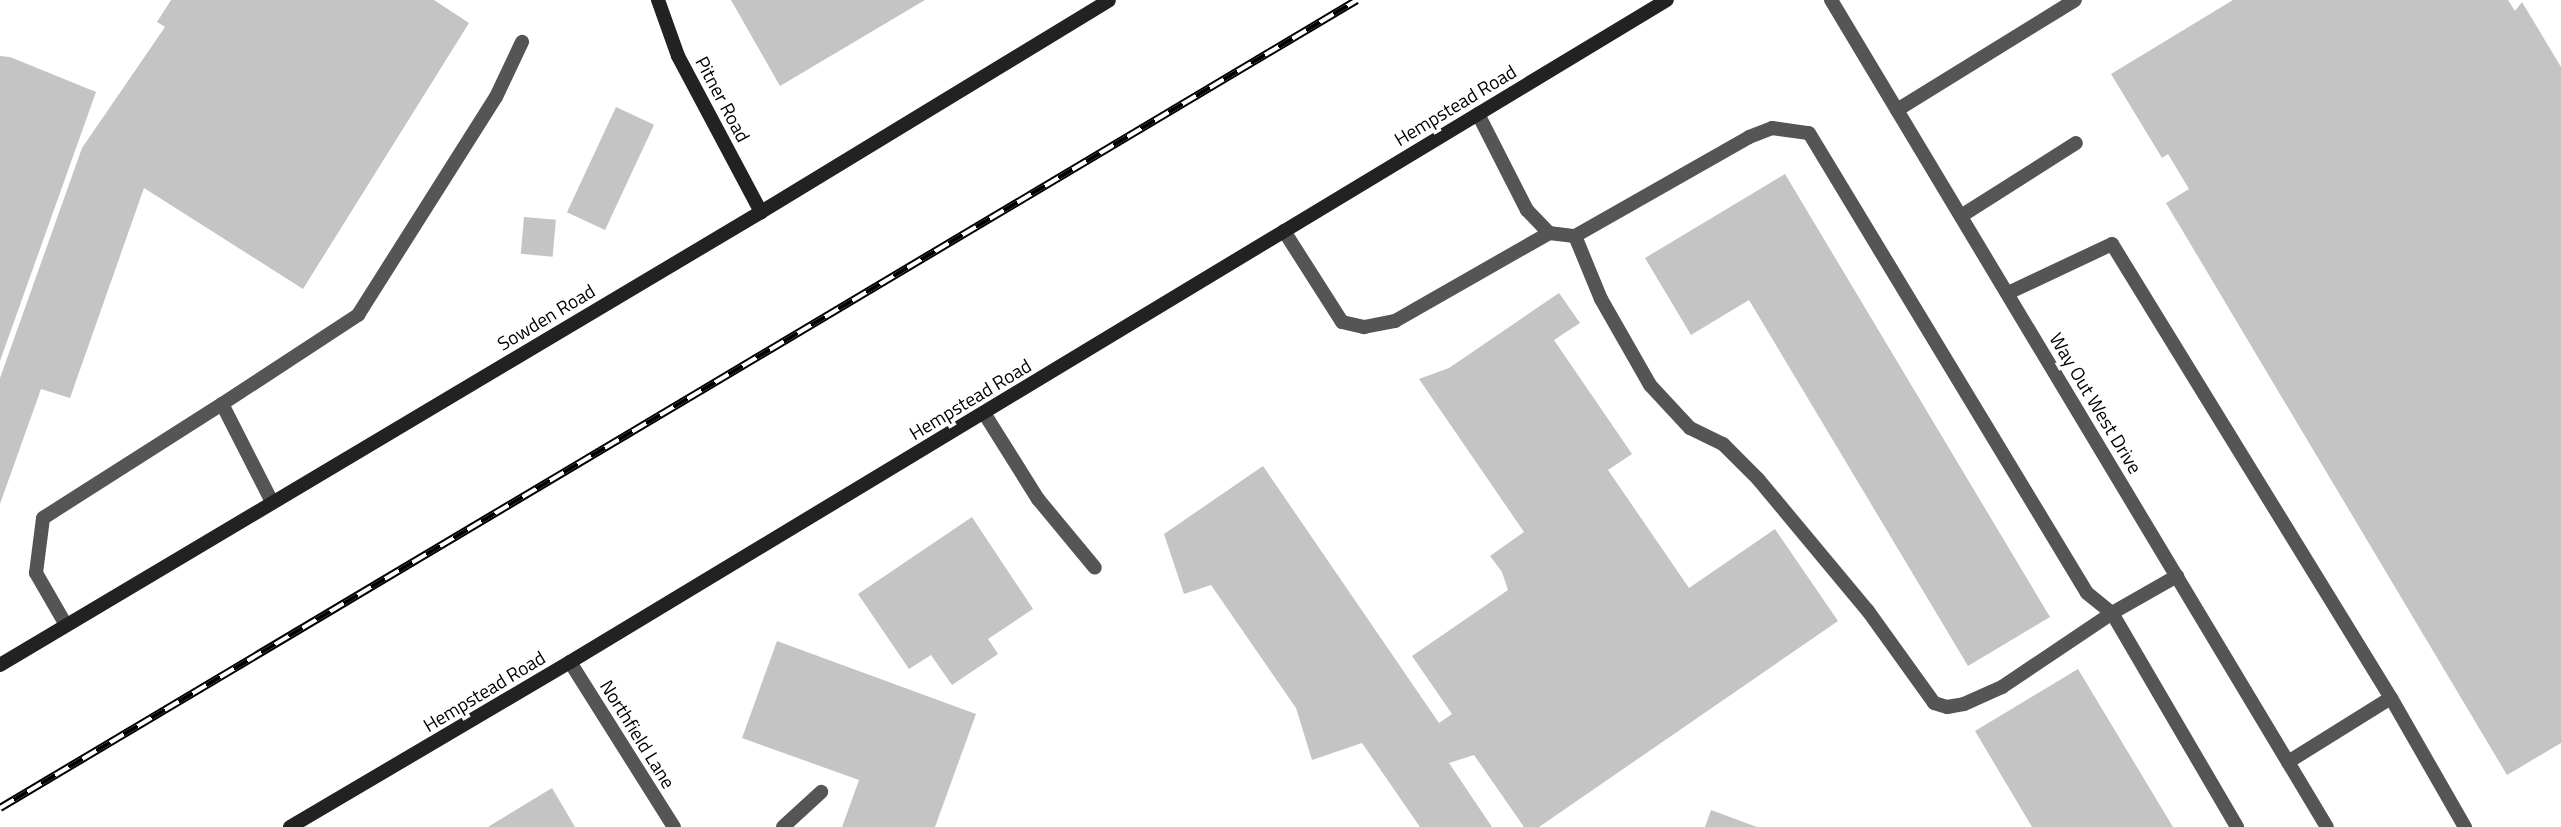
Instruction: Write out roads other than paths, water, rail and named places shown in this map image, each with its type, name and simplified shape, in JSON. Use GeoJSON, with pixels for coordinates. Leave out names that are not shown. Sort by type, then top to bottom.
{"type":"FeatureCollection","features":[{"type":"Feature","properties":{"kind":"main road","name":"Pitner Road"},"geometry":{"type":"LineString","coordinates":[[658,0],[678,56],[761,212]]}},
{"type":"Feature","properties":{"kind":"main road","name":"Sowden Road"},"geometry":{"type":"LineString","coordinates":[[0,665],[761,212],[1109,0]]}},
{"type":"Feature","properties":{"kind":"main road","name":"Hempstead Road"},"geometry":{"type":"LineString","coordinates":[[290,827],[570,662],[1667,0]]}},
{"type":"Feature","properties":{"kind":"street","name":"Way Out West Drive"},"geometry":{"type":"LineString","coordinates":[[1831,0],[2327,827]]}},
{"type":"Feature","properties":{"kind":"street"},"geometry":{"type":"LineString","coordinates":[[1897,110],[2075,0]]}},
{"type":"Feature","properties":{"kind":"street"},"geometry":{"type":"LineString","coordinates":[[66,625],[36,573],[43,518],[358,315],[496,97],[522,42]]}},
{"type":"Feature","properties":{"kind":"street"},"geometry":{"type":"LineString","coordinates":[[1478,114],[1527,210],[1549,233]]}},
{"type":"Feature","properties":{"kind":"street"},"geometry":{"type":"LineString","coordinates":[[1284,232],[1342,322],[1364,327],[1395,321],[1549,233],[1575,236],[1749,138],[1772,128],[1809,133],[2087,593],[2112,613],[2237,827]]}},
{"type":"Feature","properties":{"kind":"street"},"geometry":{"type":"LineString","coordinates":[[1961,216],[2076,143]]}},
{"type":"Feature","properties":{"kind":"street"},"geometry":{"type":"LineString","coordinates":[[1575,236],[1601,299],[1650,385],[1690,428],[1723,444],[1758,479],[1868,611],[1934,702],[1947,707],[1964,704],[2002,687],[2112,613],[2177,576]]}},
{"type":"Feature","properties":{"kind":"street"},"geometry":{"type":"LineString","coordinates":[[2008,293],[2112,244],[2391,698],[2465,827]]}},
{"type":"Feature","properties":{"kind":"street"},"geometry":{"type":"LineString","coordinates":[[222,404],[272,502]]}},
{"type":"Feature","properties":{"kind":"street"},"geometry":{"type":"LineString","coordinates":[[984,413],[1038,499],[1095,568]]}},
{"type":"Feature","properties":{"kind":"street","name":"Northfield Lane"},"geometry":{"type":"LineString","coordinates":[[570,662],[674,827]]}},
{"type":"Feature","properties":{"kind":"street"},"geometry":{"type":"LineString","coordinates":[[2288,762],[2391,698]]}},
{"type":"Feature","properties":{"kind":"street"},"geometry":{"type":"LineString","coordinates":[[783,827],[821,792]]}},
{"type":"Feature","properties":{"kind":"railway"},"geometry":{"type":"LineString","coordinates":[[0,808],[1357,0]]}}]}
